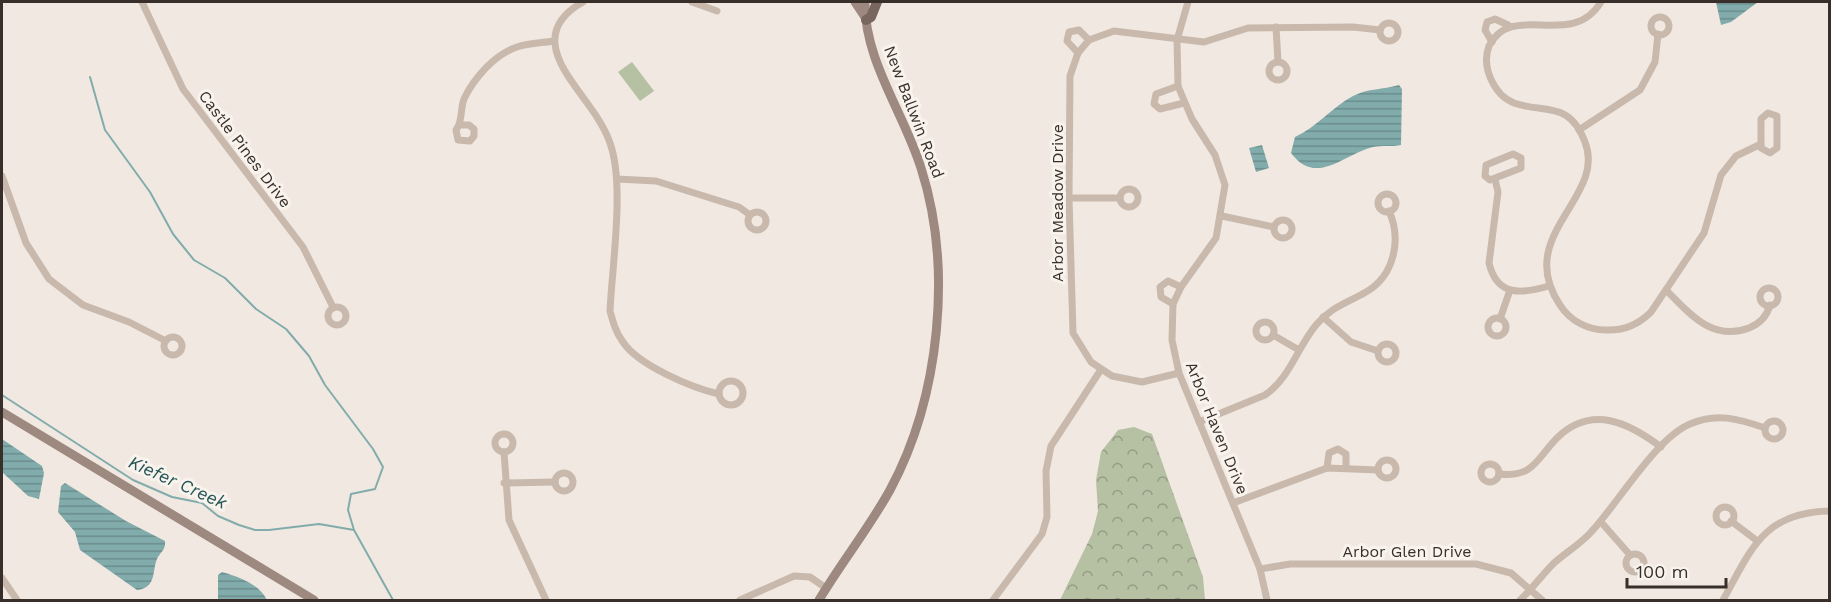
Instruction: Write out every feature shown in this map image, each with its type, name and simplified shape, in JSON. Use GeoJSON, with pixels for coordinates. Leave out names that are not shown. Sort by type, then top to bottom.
{"type":"FeatureCollection","features":[{"type":"Feature","properties":{"kind":"main road"},"geometry":{"type":"LineString","coordinates":[[866,20],[871,17],[877,2]]}},
{"type":"Feature","properties":{"kind":"street","name":"Castle Pines Drive"},"geometry":{"type":"LineString","coordinates":[[142,2],[183,89],[303,247],[333,308]]}},
{"type":"Feature","properties":{"kind":"street"},"geometry":{"type":"LineString","coordinates":[[583,2],[566,13],[556,29],[554,41],[562,68],[596,112],[606,131],[614,157],[617,179],[610,311],[624,344],[644,361],[704,390],[719,394]]}},
{"type":"Feature","properties":{"kind":"street"},"geometry":{"type":"LineString","coordinates":[[692,2],[717,11]]}},
{"type":"Feature","properties":{"kind":"street"},"geometry":{"type":"LineString","coordinates":[[855,2],[866,20]]}},
{"type":"Feature","properties":{"kind":"street","name":"New Ballwin Road"},"geometry":{"type":"LineString","coordinates":[[819,600],[858,542],[903,463],[926,387],[939,296],[935,225],[929,195],[911,139],[876,60],[866,20],[866,2]]}},
{"type":"Feature","properties":{"kind":"street","name":"Arbor Haven Drive"},"geometry":{"type":"LineString","coordinates":[[1188,2],[1177,40],[1178,86],[1184,103],[1215,155],[1225,185],[1222,216],[1216,238],[1181,287],[1173,304],[1172,340],[1179,373],[1260,568],[1267,600]]}},
{"type":"Feature","properties":{"kind":"street"},"geometry":{"type":"LineString","coordinates":[[1601,2],[1592,13],[1577,22],[1556,24],[1534,19],[1508,25],[1492,42],[1487,53],[1487,68],[1497,90],[1515,103],[1555,110],[1573,122],[1588,150],[1585,178],[1550,244],[1547,259],[1549,286],[1571,318],[1593,329],[1606,330],[1626,328],[1642,321],[1704,233],[1721,175],[1736,156],[1761,144]]}},
{"type":"Feature","properties":{"kind":"street"},"geometry":{"type":"LineString","coordinates":[[1492,42],[1485,30],[1487,22],[1495,19],[1508,25]]}},
{"type":"Feature","properties":{"kind":"street"},"geometry":{"type":"LineString","coordinates":[[1276,27],[1278,62]]}},
{"type":"Feature","properties":{"kind":"street"},"geometry":{"type":"LineString","coordinates":[[1077,53],[1067,41],[1069,32],[1079,30],[1089,40],[1105,33],[1122,31],[1204,42],[1239,30],[1276,27],[1353,27],[1380,30]]}},
{"type":"Feature","properties":{"kind":"street"},"geometry":{"type":"LineString","coordinates":[[1579,130],[1640,90],[1655,62],[1658,34]]}},
{"type":"Feature","properties":{"kind":"street","name":"Arbor Meadow Drive"},"geometry":{"type":"LineString","coordinates":[[1089,40],[1077,53],[1070,76],[1069,198],[1073,333],[1084,354],[1100,371]]}},
{"type":"Feature","properties":{"kind":"street"},"geometry":{"type":"LineString","coordinates":[[460,125],[463,101],[475,80],[487,67],[510,50],[554,41]]}},
{"type":"Feature","properties":{"kind":"street"},"geometry":{"type":"LineString","coordinates":[[1178,86],[1156,94],[1154,104],[1160,109],[1184,103]]}},
{"type":"Feature","properties":{"kind":"street"},"geometry":{"type":"LineString","coordinates":[[1768,113],[1774,114],[1779,123],[1777,148],[1768,153],[1762,150],[1761,144],[1763,116],[1768,113]]}},
{"type":"Feature","properties":{"kind":"street"},"geometry":{"type":"LineString","coordinates":[[1509,155],[1519,156],[1522,162],[1521,168],[1495,179],[1490,180],[1485,176],[1486,165],[1509,155]]}},
{"type":"Feature","properties":{"kind":"street"},"geometry":{"type":"LineString","coordinates":[[2,176],[26,243],[49,279],[83,305],[129,322],[166,341]]}},
{"type":"Feature","properties":{"kind":"street"},"geometry":{"type":"LineString","coordinates":[[617,179],[656,182],[739,207],[750,215]]}},
{"type":"Feature","properties":{"kind":"street"},"geometry":{"type":"LineString","coordinates":[[1495,179],[1498,192],[1490,263],[1496,279],[1510,290],[1525,292],[1549,286]]}},
{"type":"Feature","properties":{"kind":"street"},"geometry":{"type":"LineString","coordinates":[[1069,198],[1120,198]]}},
{"type":"Feature","properties":{"kind":"street"},"geometry":{"type":"LineString","coordinates":[[1199,422],[1275,389],[1323,317],[1342,302],[1366,292],[1383,277],[1392,259],[1395,240],[1389,211]]}},
{"type":"Feature","properties":{"kind":"street"},"geometry":{"type":"LineString","coordinates":[[1222,216],[1274,227]]}},
{"type":"Feature","properties":{"kind":"street"},"geometry":{"type":"LineString","coordinates":[[1173,304],[1161,297],[1160,287],[1168,281],[1181,287]]}},
{"type":"Feature","properties":{"kind":"street"},"geometry":{"type":"LineString","coordinates":[[1500,319],[1510,290]]}},
{"type":"Feature","properties":{"kind":"street"},"geometry":{"type":"LineString","coordinates":[[1665,290],[1694,318],[1711,329],[1720,331],[1750,328],[1764,318],[1770,305]]}},
{"type":"Feature","properties":{"kind":"street"},"geometry":{"type":"LineString","coordinates":[[1323,317],[1351,342],[1378,351]]}},
{"type":"Feature","properties":{"kind":"street"},"geometry":{"type":"LineString","coordinates":[[1273,335],[1299,350]]}},
{"type":"Feature","properties":{"kind":"street"},"geometry":{"type":"LineString","coordinates":[[993,600],[1042,534],[1047,517],[1046,471],[1051,446],[1100,371],[1142,382],[1179,373]]}},
{"type":"Feature","properties":{"kind":"street"},"geometry":{"type":"LineString","coordinates":[[2,412],[314,600]]}},
{"type":"Feature","properties":{"kind":"street"},"geometry":{"type":"LineString","coordinates":[[1520,600],[1551,566],[1581,542],[1601,522],[1661,447],[1683,428],[1706,419],[1728,417],[1765,428]]}},
{"type":"Feature","properties":{"kind":"street"},"geometry":{"type":"LineString","coordinates":[[1499,474],[1511,475],[1532,467],[1559,436],[1576,426],[1596,420],[1614,421],[1634,428],[1661,447]]}},
{"type":"Feature","properties":{"kind":"street"},"geometry":{"type":"LineString","coordinates":[[1327,468],[1329,453],[1338,449],[1346,454],[1346,467]]}},
{"type":"Feature","properties":{"kind":"street"},"geometry":{"type":"LineString","coordinates":[[504,452],[504,483],[508,520],[546,600]]}},
{"type":"Feature","properties":{"kind":"street"},"geometry":{"type":"LineString","coordinates":[[1233,503],[1327,468],[1378,470]]}},
{"type":"Feature","properties":{"kind":"street"},"geometry":{"type":"LineString","coordinates":[[504,483],[555,482]]}},
{"type":"Feature","properties":{"kind":"street"},"geometry":{"type":"LineString","coordinates":[[1723,600],[1756,540],[1783,520],[1797,514],[1830,511]]}},
{"type":"Feature","properties":{"kind":"street"},"geometry":{"type":"LineString","coordinates":[[1731,521],[1756,540]]}},
{"type":"Feature","properties":{"kind":"street"},"geometry":{"type":"LineString","coordinates":[[1601,522],[1630,555]]}},
{"type":"Feature","properties":{"kind":"street","name":"Arbor Glen Drive"},"geometry":{"type":"LineString","coordinates":[[1260,568],[1290,564],[1476,564],[1502,568],[1542,600]]}},
{"type":"Feature","properties":{"kind":"street"},"geometry":{"type":"LineString","coordinates":[[741,600],[794,576],[810,577],[826,588]]}},
{"type":"Feature","properties":{"kind":"street"},"geometry":{"type":"LineString","coordinates":[[2,578],[17,600]]}},
{"type":"Feature","properties":{"kind":"green space"},"geometry":{"type":"Polygon","coordinates":[[[632,62],[654,91],[640,101],[618,72],[632,62]]]}},
{"type":"Feature","properties":{"kind":"green space"},"geometry":{"type":"Polygon","coordinates":[[[1134,427],[1152,434],[1203,577],[1205,600],[1060,600],[1092,534],[1098,511],[1096,480],[1101,452],[1118,430],[1134,427]]]}},
{"type":"Feature","properties":{"kind":"water"},"geometry":{"type":"Polygon","coordinates":[[[1716,2],[1758,2],[1731,22],[1721,25],[1716,2]]]}},
{"type":"Feature","properties":{"kind":"water"},"geometry":{"type":"Polygon","coordinates":[[[1399,85],[1402,89],[1401,145],[1373,147],[1320,168],[1301,163],[1291,153],[1295,137],[1345,101],[1365,92],[1399,85]]]}},
{"type":"Feature","properties":{"kind":"water"},"geometry":{"type":"Polygon","coordinates":[[[1262,145],[1269,168],[1256,172],[1249,148],[1262,145]]]}},
{"type":"Feature","properties":{"kind":"water"},"geometry":{"type":"Polygon","coordinates":[[[2,439],[42,466],[44,473],[39,499],[28,496],[2,472],[2,439]]]}},
{"type":"Feature","properties":{"kind":"water"},"geometry":{"type":"Polygon","coordinates":[[[65,483],[126,521],[165,541],[165,547],[157,559],[153,578],[148,586],[137,590],[80,550],[75,532],[58,512],[61,486],[65,483]]]}},
{"type":"Feature","properties":{"kind":"water"},"geometry":{"type":"Polygon","coordinates":[[[222,572],[254,585],[267,600],[218,600],[218,575],[222,572]]]}},
{"type":"Feature","properties":{"kind":"waterway"},"geometry":{"type":"LineString","coordinates":[[90,77],[105,130],[150,192],[173,234],[194,260],[225,278],[256,309],[286,329],[309,356],[325,385],[373,449],[383,467],[375,489],[351,494],[348,510],[354,530]]}},
{"type":"Feature","properties":{"kind":"waterway","name":"Kiefer Creek"},"geometry":{"type":"LineString","coordinates":[[2,395],[133,480],[172,497],[202,503],[218,516],[239,525],[255,530],[269,530],[319,524],[354,530],[393,600]]}}]}
